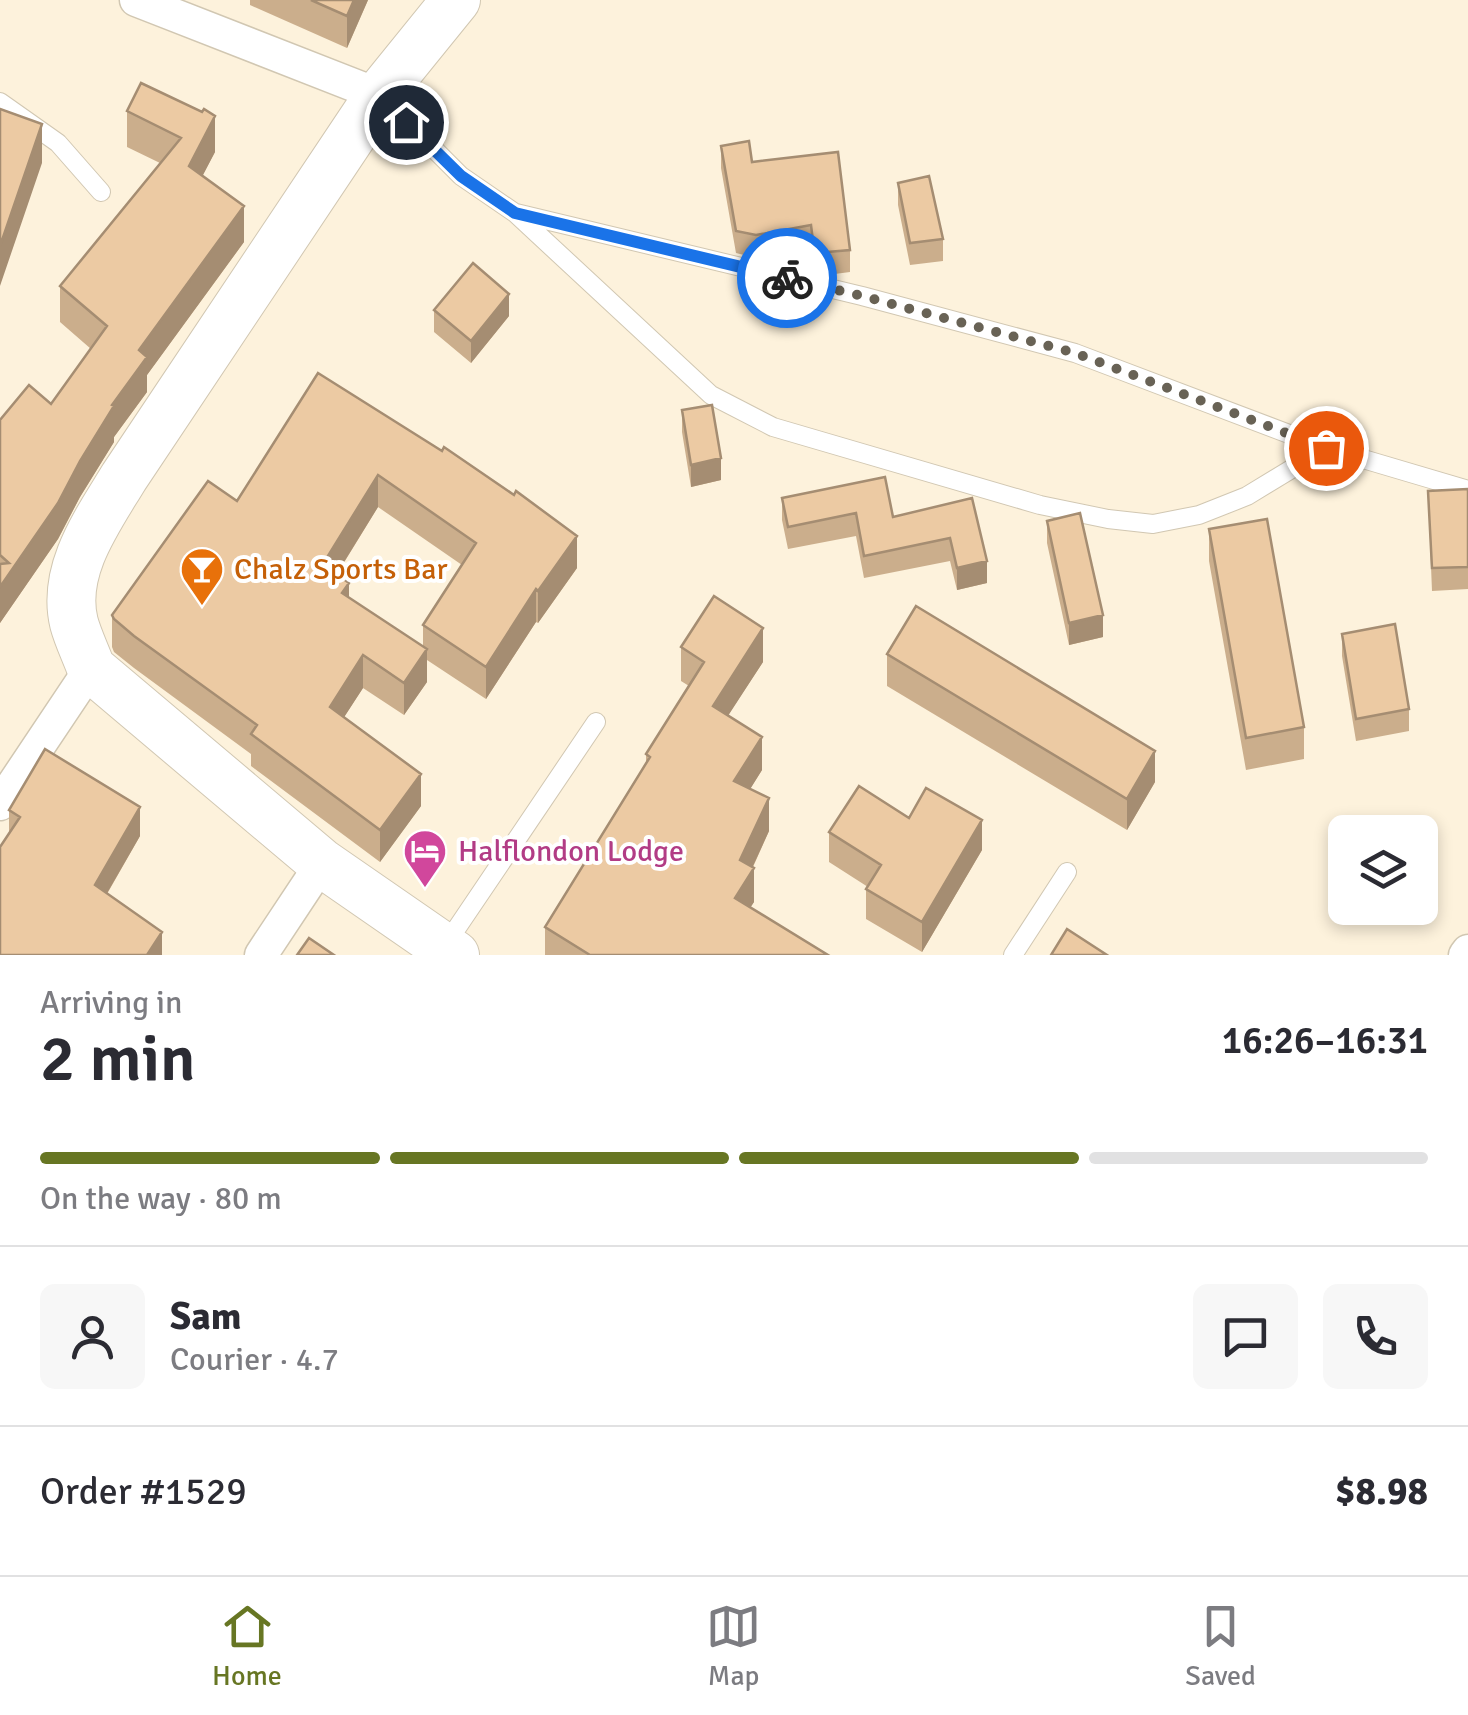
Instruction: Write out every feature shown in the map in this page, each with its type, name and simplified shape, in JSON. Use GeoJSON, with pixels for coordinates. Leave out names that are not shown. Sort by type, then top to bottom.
{"type":"FeatureCollection","features":[{"type":"Feature","properties":{"kind":"street"},"geometry":{"type":"LineString","coordinates":[[136,0],[380,95]]}},
{"type":"Feature","properties":{"kind":"street"},"geometry":{"type":"LineString","coordinates":[[449,951],[322,864],[91,668],[74,621],[72,584],[87,539],[124,476],[380,95],[456,0]]}},
{"type":"Feature","properties":{"kind":"street"},"geometry":{"type":"LineString","coordinates":[[0,804],[91,668]]}},
{"type":"Feature","properties":{"kind":"street"},"geometry":{"type":"LineString","coordinates":[[261,955],[322,864]]}},
{"type":"Feature","properties":{"kind":"lane"},"geometry":{"type":"LineString","coordinates":[[380,95],[461,176],[515,213],[711,395],[773,426],[1040,505],[1108,520],[1154,524],[1200,515],[1247,496],[1326,448]]}},
{"type":"Feature","properties":{"kind":"lane"},"geometry":{"type":"LineString","coordinates":[[0,102],[58,143],[101,192]]}},
{"type":"Feature","properties":{"kind":"lane"},"geometry":{"type":"LineString","coordinates":[[515,213],[862,296],[1075,353],[1326,448],[1468,490]]}},
{"type":"Feature","properties":{"kind":"lane"},"geometry":{"type":"LineString","coordinates":[[449,951],[596,722]]}},
{"type":"Feature","properties":{"kind":"lane"},"geometry":{"type":"LineString","coordinates":[[1012,955],[1066,872]]}},
{"type":"Feature","properties":{"kind":"building"},"geometry":{"type":"Polygon","coordinates":[[[311,0],[354,0],[347,16],[311,0]]]}},
{"type":"Feature","properties":{"kind":"building"},"geometry":{"type":"Polygon","coordinates":[[[141,83],[215,116],[189,166],[244,206],[139,350],[147,357],[112,405],[58,503],[0,587],[0,564],[9,563],[0,555],[0,420],[29,385],[51,404],[107,326],[60,286],[181,138],[127,111],[141,83]]]}},
{"type":"Feature","properties":{"kind":"building"},"geometry":{"type":"Polygon","coordinates":[[[0,109],[42,124],[0,246],[0,109]]]}},
{"type":"Feature","properties":{"kind":"building"},"geometry":{"type":"Polygon","coordinates":[[[749,141],[752,162],[838,152],[850,250],[814,249],[811,225],[756,235],[736,231],[721,146],[749,141]]]}},
{"type":"Feature","properties":{"kind":"building"},"geometry":{"type":"Polygon","coordinates":[[[929,176],[943,239],[910,243],[898,183],[929,176]]]}},
{"type":"Feature","properties":{"kind":"building"},"geometry":{"type":"Polygon","coordinates":[[[473,263],[509,294],[471,341],[434,310],[473,263]]]}},
{"type":"Feature","properties":{"kind":"building"},"geometry":{"type":"Polygon","coordinates":[[[318,373],[442,451],[444,447],[514,495],[516,491],[577,536],[536,589],[486,667],[423,625],[476,543],[378,475],[323,564],[349,583],[342,593],[427,649],[404,683],[363,655],[330,707],[421,774],[380,830],[251,734],[257,725],[134,636],[112,615],[208,481],[237,501],[318,373]]]}},
{"type":"Feature","properties":{"kind":"building"},"geometry":{"type":"Polygon","coordinates":[[[712,405],[721,458],[691,465],[682,410],[712,405]]]}},
{"type":"Feature","properties":{"kind":"building"},"geometry":{"type":"Polygon","coordinates":[[[885,477],[893,517],[972,498],[987,561],[957,568],[950,538],[864,556],[856,513],[788,527],[782,498],[885,477]]]}},
{"type":"Feature","properties":{"kind":"building"},"geometry":{"type":"Polygon","coordinates":[[[1468,489],[1468,567],[1432,568],[1428,491],[1468,489]]]}},
{"type":"Feature","properties":{"kind":"building"},"geometry":{"type":"Polygon","coordinates":[[[1080,513],[1103,615],[1069,623],[1047,521],[1080,513]]]}},
{"type":"Feature","properties":{"kind":"building"},"geometry":{"type":"Polygon","coordinates":[[[1267,519],[1304,727],[1246,738],[1209,529],[1267,519]]]}},
{"type":"Feature","properties":{"kind":"building"},"geometry":{"type":"Polygon","coordinates":[[[714,596],[763,628],[713,706],[762,737],[734,781],[769,798],[740,860],[754,868],[735,898],[828,955],[590,955],[545,927],[704,662],[681,647],[714,596]]]}},
{"type":"Feature","properties":{"kind":"building"},"geometry":{"type":"Polygon","coordinates":[[[916,606],[1155,751],[1127,799],[887,654],[916,606]]]}},
{"type":"Feature","properties":{"kind":"building"},"geometry":{"type":"Polygon","coordinates":[[[1395,624],[1409,709],[1356,719],[1342,634],[1395,624]]]}},
{"type":"Feature","properties":{"kind":"building"},"geometry":{"type":"Polygon","coordinates":[[[45,749],[140,807],[95,885],[162,932],[147,955],[0,955],[0,847],[20,817],[9,810],[45,749]]]}},
{"type":"Feature","properties":{"kind":"building"},"geometry":{"type":"Polygon","coordinates":[[[859,786],[909,818],[926,788],[982,820],[922,922],[866,889],[881,865],[829,832],[859,786]]]}},
{"type":"Feature","properties":{"kind":"building"},"geometry":{"type":"Polygon","coordinates":[[[1067,929],[1107,955],[1051,955],[1067,929]]]}},
{"type":"Feature","properties":{"kind":"building"},"geometry":{"type":"Polygon","coordinates":[[[309,938],[334,955],[297,955],[309,938]]]}},
{"type":"Feature","properties":{"kind":"way so far"},"geometry":{"type":"LineString","coordinates":[[787,278],[1075,353],[1326,448]]}},
{"type":"Feature","properties":{"kind":"place","name":"Chalz Sports Bar"},"geometry":{"type":"Point","coordinates":[202,607]}},
{"type":"Feature","properties":{"kind":"place","name":"Halflondon Lodge"},"geometry":{"type":"Point","coordinates":[425,889]}},
{"type":"Feature","properties":{"kind":"route"},"geometry":{"type":"LineString","coordinates":[[406,122],[461,176],[515,213],[787,278]]}}]}
